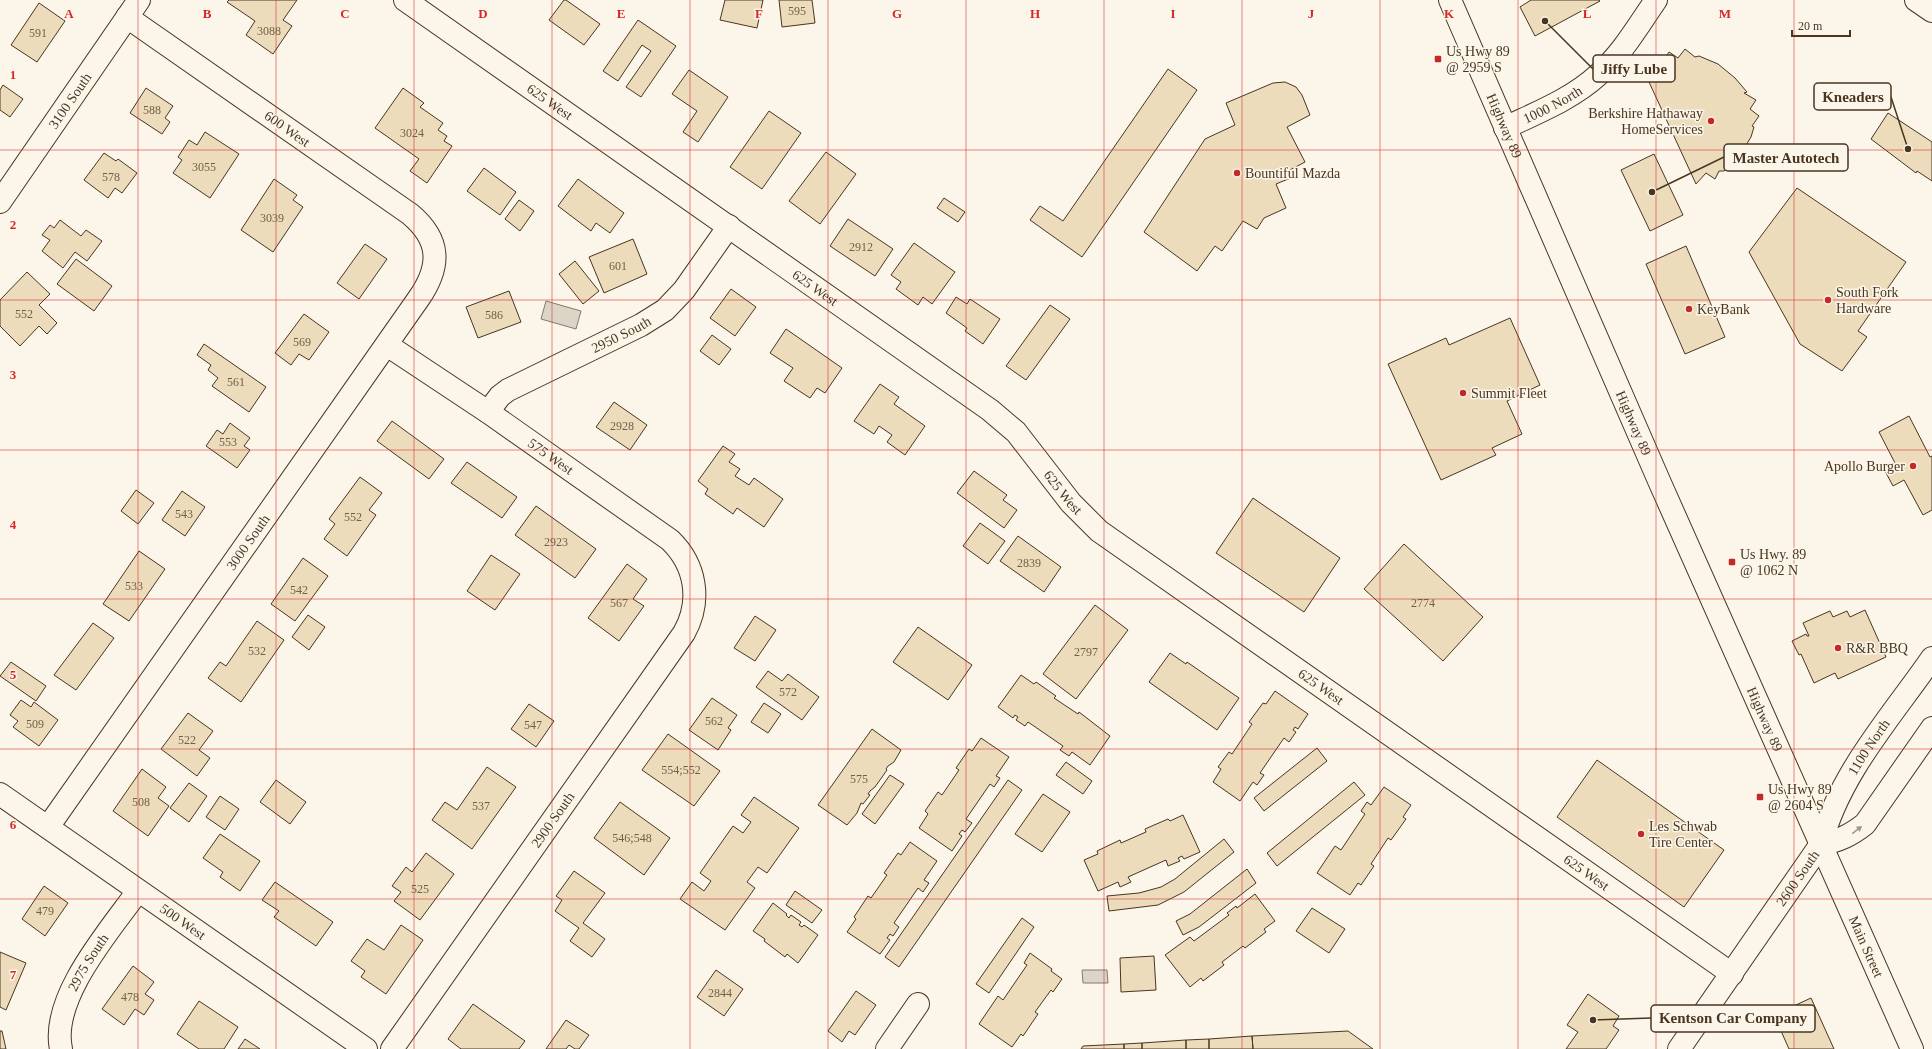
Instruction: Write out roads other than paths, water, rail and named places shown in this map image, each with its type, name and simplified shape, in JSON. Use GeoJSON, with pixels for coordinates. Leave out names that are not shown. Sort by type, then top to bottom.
{"type":"FeatureCollection","features":[{"type":"Feature","properties":{"kind":"street","name":"625 West"},"geometry":{"type":"LineString","coordinates":[[406,0],[1004,420],[1026,442],[1074,507],[1099,531],[1732,974]]}},
{"type":"Feature","properties":{"kind":"street","name":"Highway 89"},"geometry":{"type":"LineString","coordinates":[[1450,0],[1664,490],[1821,844]]}},
{"type":"Feature","properties":{"kind":"street","name":"1000 North"},"geometry":{"type":"LineString","coordinates":[[1505,128],[1565,98],[1598,76],[1621,50],[1656,0]]}},
{"type":"Feature","properties":{"kind":"street"},"geometry":{"type":"LineString","coordinates":[[1916,0],[1932,11]]}},
{"type":"Feature","properties":{"kind":"street","name":"3100 South"},"geometry":{"type":"LineString","coordinates":[[0,202],[133,9]]}},
{"type":"Feature","properties":{"kind":"street","name":"600 West"},"geometry":{"type":"LineString","coordinates":[[133,9],[410,214],[428,232],[433,242],[435,252]]}},
{"type":"Feature","properties":{"kind":"street","name":"2950 South"},"geometry":{"type":"LineString","coordinates":[[488,412],[500,396],[508,390],[641,325],[665,310],[684,290],[729,226]]}},
{"type":"Feature","properties":{"kind":"street","name":"3000 South"},"geometry":{"type":"LineString","coordinates":[[48,827],[427,287],[435,262],[435,252]]}},
{"type":"Feature","properties":{"kind":"street","name":"575 West"},"geometry":{"type":"LineString","coordinates":[[386,345],[488,412],[670,540],[678,547],[688,564],[694,585]]}},
{"type":"Feature","properties":{"kind":"street","name":"2900 South"},"geometry":{"type":"LineString","coordinates":[[392,1049],[684,633],[693,612],[694,585]]}},
{"type":"Feature","properties":{"kind":"street","name":"1100 North"},"geometry":{"type":"LineString","coordinates":[[1821,844],[1833,808],[1849,776],[1932,658]]}},
{"type":"Feature","properties":{"kind":"street","name":"2600 South"},"geometry":{"type":"LineString","coordinates":[[1679,1049],[1821,844],[1852,834],[1865,824],[1932,728]]}},
{"type":"Feature","properties":{"kind":"street","name":"500 West"},"geometry":{"type":"LineString","coordinates":[[0,794],[366,1049]]}},
{"type":"Feature","properties":{"kind":"street","name":"Main Street"},"geometry":{"type":"LineString","coordinates":[[1821,844],[1912,1049]]}},
{"type":"Feature","properties":{"kind":"street","name":"2975 South"},"geometry":{"type":"LineString","coordinates":[[60,1047],[60,1026],[70,991],[138,890]]}},
{"type":"Feature","properties":{"kind":"street"},"geometry":{"type":"LineString","coordinates":[[887,1049],[918,1004]]}},
{"type":"Feature","properties":{"kind":"place","name":"Jiffy Lube"},"geometry":{"type":"Point","coordinates":[1545,21]}},
{"type":"Feature","properties":{"kind":"place","name":"Us Hwy 89 @ 2959 S"},"geometry":{"type":"Point","coordinates":[1438,59]}},
{"type":"Feature","properties":{"kind":"place","name":"Berkshire Hathaway HomeServices"},"geometry":{"type":"Point","coordinates":[1711,121]}},
{"type":"Feature","properties":{"kind":"place","name":"Kneaders"},"geometry":{"type":"Point","coordinates":[1908,149]}},
{"type":"Feature","properties":{"kind":"place","name":"Bountiful Mazda"},"geometry":{"type":"Point","coordinates":[1237,173]}},
{"type":"Feature","properties":{"kind":"place","name":"Master Autotech"},"geometry":{"type":"Point","coordinates":[1652,192]}},
{"type":"Feature","properties":{"kind":"place","name":"South Fork Hardware"},"geometry":{"type":"Point","coordinates":[1828,300]}},
{"type":"Feature","properties":{"kind":"place","name":"KeyBank"},"geometry":{"type":"Point","coordinates":[1689,309]}},
{"type":"Feature","properties":{"kind":"place","name":"Summit Fleet"},"geometry":{"type":"Point","coordinates":[1463,393]}},
{"type":"Feature","properties":{"kind":"place","name":"Apollo Burger"},"geometry":{"type":"Point","coordinates":[1913,466]}},
{"type":"Feature","properties":{"kind":"place","name":"Us Hwy. 89 @ 1062 N"},"geometry":{"type":"Point","coordinates":[1732,562]}},
{"type":"Feature","properties":{"kind":"place","name":"R&R BBQ"},"geometry":{"type":"Point","coordinates":[1838,648]}},
{"type":"Feature","properties":{"kind":"place","name":"Us Hwy 89 @ 2604 S"},"geometry":{"type":"Point","coordinates":[1760,797]}},
{"type":"Feature","properties":{"kind":"place","name":"Les Schwab Tire Center"},"geometry":{"type":"Point","coordinates":[1641,834]}},
{"type":"Feature","properties":{"kind":"place","name":"Kentson Car Company"},"geometry":{"type":"Point","coordinates":[1593,1020]}}]}
